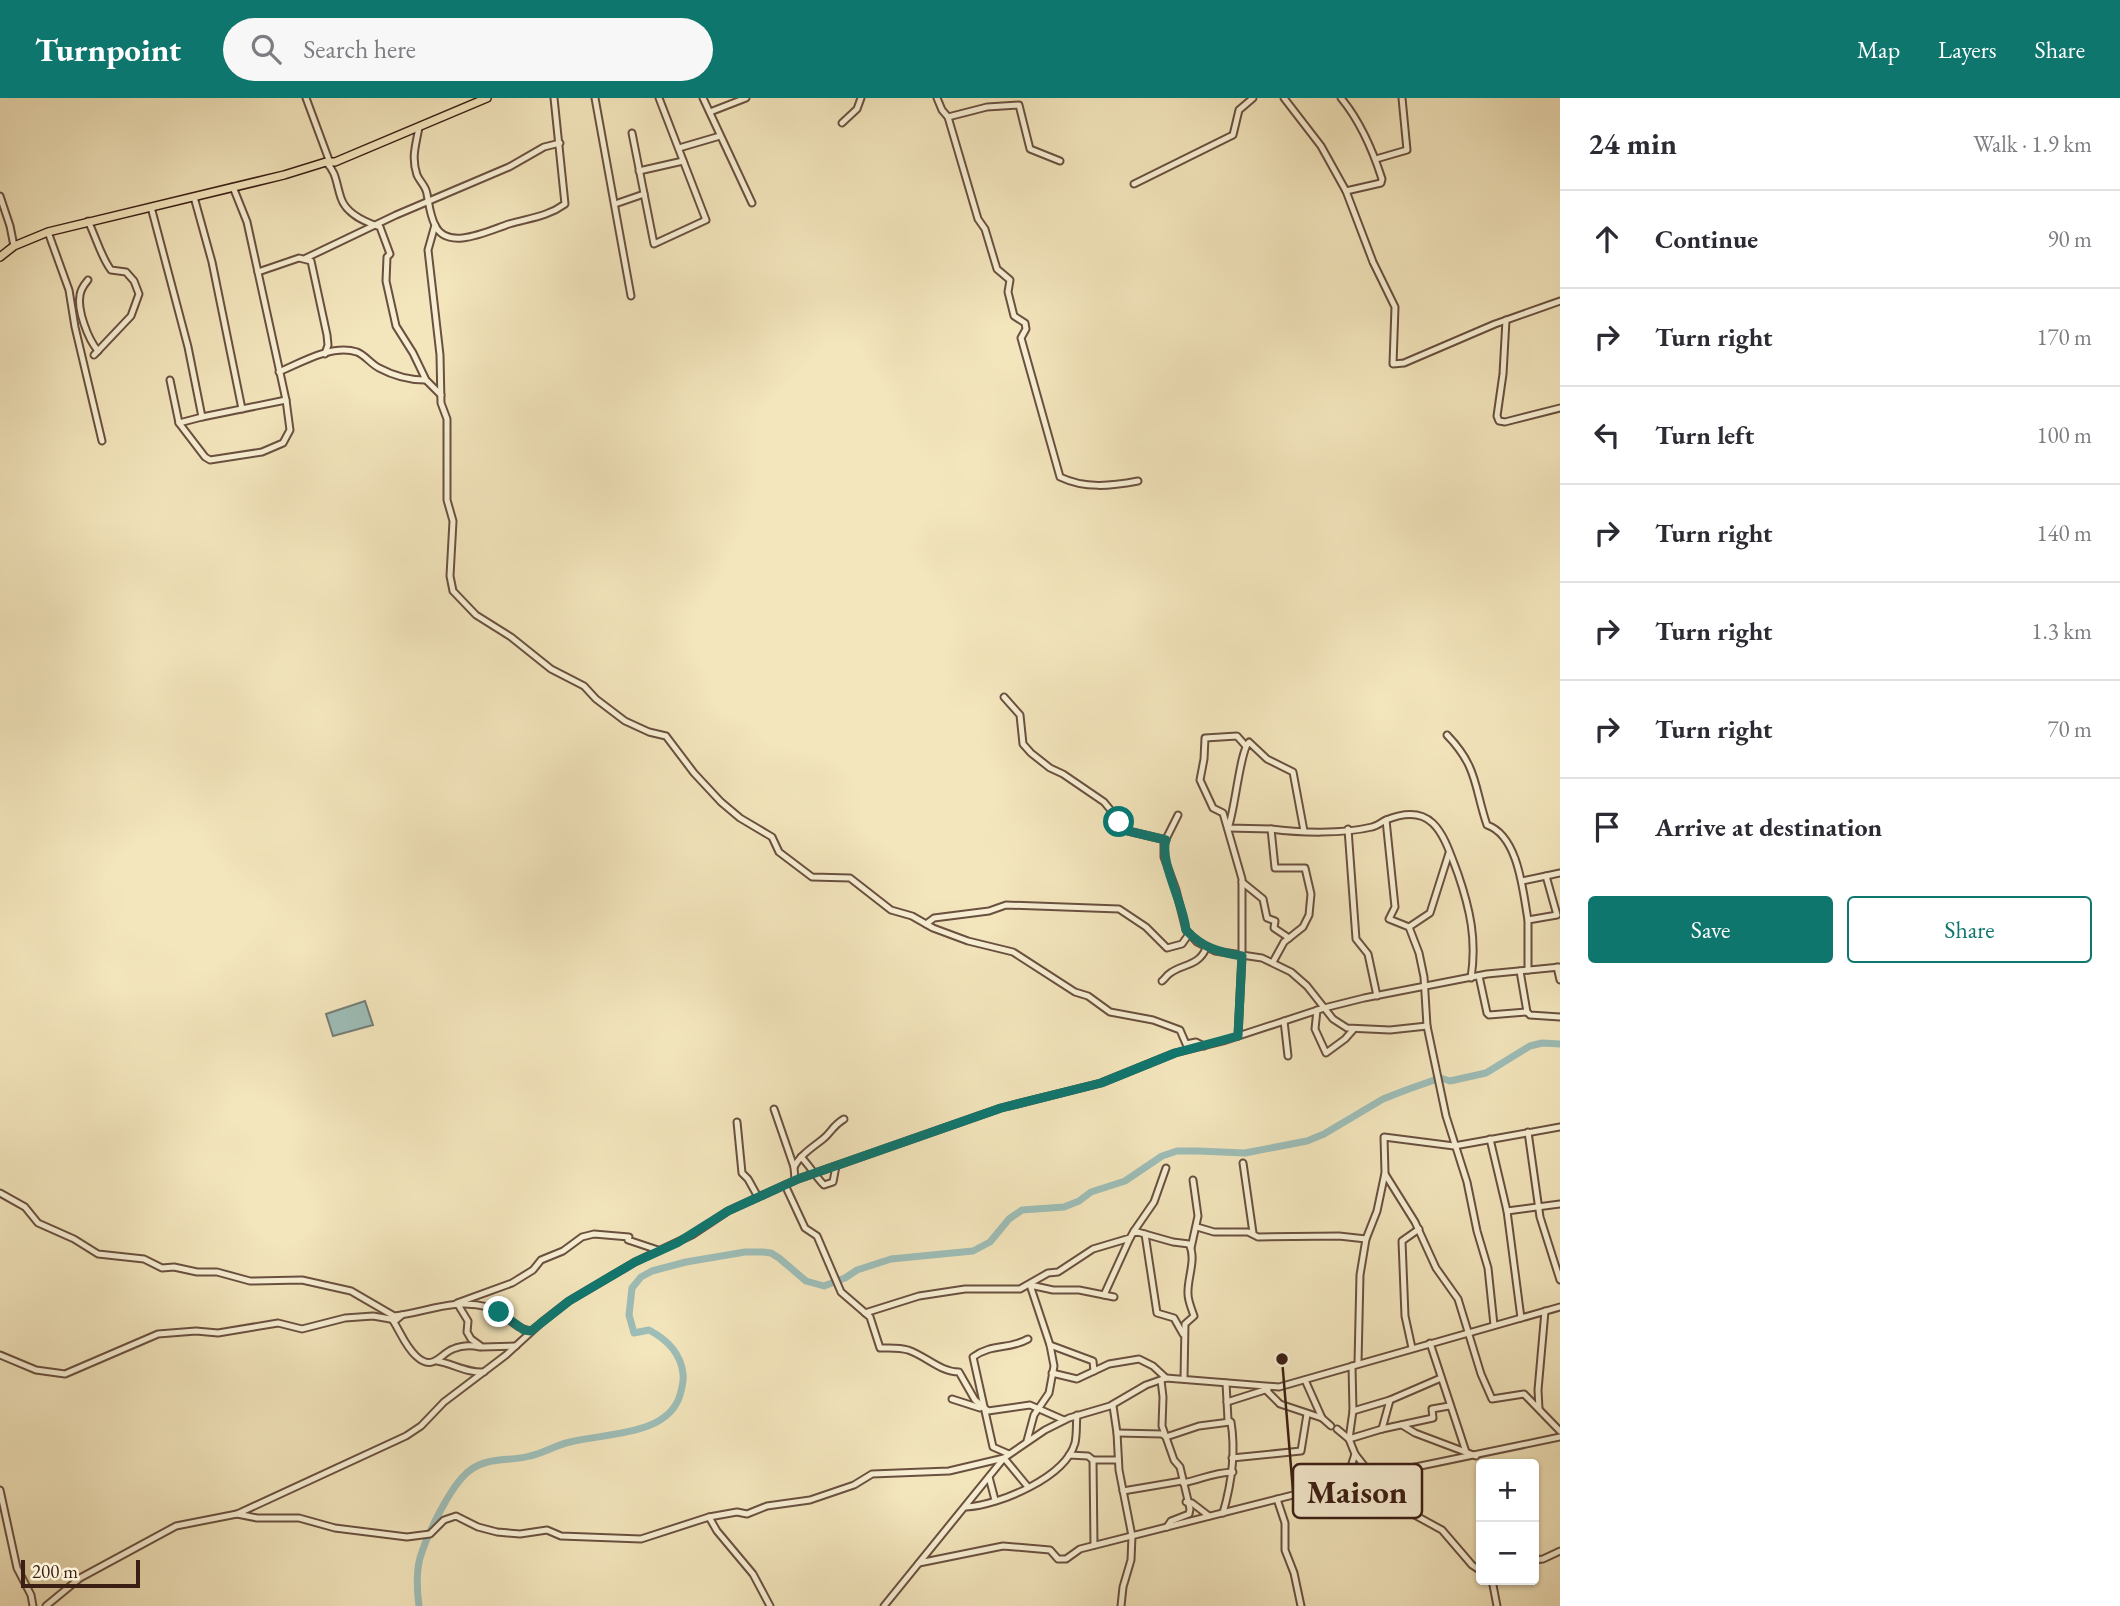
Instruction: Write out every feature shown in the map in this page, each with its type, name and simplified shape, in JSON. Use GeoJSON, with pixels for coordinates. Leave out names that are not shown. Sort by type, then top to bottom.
{"type":"FeatureCollection","features":[{"type":"Feature","properties":{"kind":"main road"},"geometry":{"type":"LineString","coordinates":[[0,257],[14,246],[48,232],[284,176],[326,162],[335,162],[487,98]]}},
{"type":"Feature","properties":{"kind":"street"},"geometry":{"type":"LineString","coordinates":[[306,98],[330,160],[326,162],[334,169],[341,199],[347,209],[380,227],[390,250],[386,273],[392,313],[426,380],[441,395]]}},
{"type":"Feature","properties":{"kind":"street"},"geometry":{"type":"LineString","coordinates":[[419,127],[412,152],[418,178],[425,186],[435,225],[446,236],[458,239],[547,215],[565,204],[554,98]]}},
{"type":"Feature","properties":{"kind":"street"},"geometry":{"type":"LineString","coordinates":[[596,98],[631,296]]}},
{"type":"Feature","properties":{"kind":"street"},"geometry":{"type":"LineString","coordinates":[[632,133],[654,244],[706,220],[659,98]]}},
{"type":"Feature","properties":{"kind":"street"},"geometry":{"type":"LineString","coordinates":[[703,98],[752,203]]}},
{"type":"Feature","properties":{"kind":"street"},"geometry":{"type":"LineString","coordinates":[[710,112],[746,98]]}},
{"type":"Feature","properties":{"kind":"street"},"geometry":{"type":"LineString","coordinates":[[842,123],[858,109],[861,98]]}},
{"type":"Feature","properties":{"kind":"street"},"geometry":{"type":"LineString","coordinates":[[937,98],[948,117],[978,219],[985,229],[997,269],[1010,280],[1008,292],[1014,316],[1025,323],[1026,329],[1021,338],[1060,477],[1072,482],[1109,486],[1138,481]]}},
{"type":"Feature","properties":{"kind":"street"},"geometry":{"type":"LineString","coordinates":[[1134,184],[1236,133],[1239,110],[1253,98]]}},
{"type":"Feature","properties":{"kind":"street"},"geometry":{"type":"LineString","coordinates":[[1284,98],[1321,146],[1346,191],[1373,262],[1396,310],[1393,364],[1404,363],[1506,320],[1560,301]]}},
{"type":"Feature","properties":{"kind":"street"},"geometry":{"type":"LineString","coordinates":[[1341,98],[1376,159],[1382,179],[1381,183],[1346,191]]}},
{"type":"Feature","properties":{"kind":"street"},"geometry":{"type":"LineString","coordinates":[[1376,159],[1407,150],[1402,98]]}},
{"type":"Feature","properties":{"kind":"street"},"geometry":{"type":"LineString","coordinates":[[948,117],[987,107],[1019,105],[1030,149],[1060,161]]}},
{"type":"Feature","properties":{"kind":"street"},"geometry":{"type":"LineString","coordinates":[[679,148],[720,136]]}},
{"type":"Feature","properties":{"kind":"street"},"geometry":{"type":"LineString","coordinates":[[258,272],[306,258],[374,225],[509,167],[544,147],[560,143]]}},
{"type":"Feature","properties":{"kind":"street"},"geometry":{"type":"LineString","coordinates":[[639,171],[683,161]]}},
{"type":"Feature","properties":{"kind":"street"},"geometry":{"type":"LineString","coordinates":[[170,380],[179,423],[210,460],[262,452],[283,443],[290,430],[286,400],[247,222],[233,187]]}},
{"type":"Feature","properties":{"kind":"street"},"geometry":{"type":"LineString","coordinates":[[615,204],[644,194]]}},
{"type":"Feature","properties":{"kind":"street"},"geometry":{"type":"LineString","coordinates":[[0,196],[14,246]]}},
{"type":"Feature","properties":{"kind":"street"},"geometry":{"type":"LineString","coordinates":[[194,197],[212,262],[242,409]]}},
{"type":"Feature","properties":{"kind":"street"},"geometry":{"type":"LineString","coordinates":[[151,206],[188,347],[202,417]]}},
{"type":"Feature","properties":{"kind":"street"},"geometry":{"type":"LineString","coordinates":[[88,221],[104,262],[111,270],[126,272],[134,281],[139,294],[131,316],[96,353],[79,299],[81,288],[88,280]]}},
{"type":"Feature","properties":{"kind":"street"},"geometry":{"type":"LineString","coordinates":[[435,225],[428,250],[440,355],[441,395],[447,419],[447,500],[453,521],[450,576],[453,591],[458,598],[476,615],[511,637],[551,668],[584,686],[625,721],[649,732],[667,736],[694,773],[721,802],[740,818],[772,837],[779,852],[812,877],[850,878],[882,904],[926,924],[968,941],[1013,952],[1110,1012],[1153,1020],[1180,1030],[1186,1044],[1196,1042],[1205,1046]]}},
{"type":"Feature","properties":{"kind":"street"},"geometry":{"type":"LineString","coordinates":[[48,232],[69,290],[102,441]]}},
{"type":"Feature","properties":{"kind":"street"},"geometry":{"type":"LineString","coordinates":[[306,258],[314,268],[327,335],[325,354]]}},
{"type":"Feature","properties":{"kind":"street"},"geometry":{"type":"LineString","coordinates":[[1506,320],[1497,416],[1499,421],[1505,422],[1560,408]]}},
{"type":"Feature","properties":{"kind":"street"},"geometry":{"type":"LineString","coordinates":[[279,372],[310,358],[343,351],[359,352],[379,369],[407,380],[426,380]]}},
{"type":"Feature","properties":{"kind":"street"},"geometry":{"type":"LineString","coordinates":[[179,423],[286,400]]}},
{"type":"Feature","properties":{"kind":"street"},"geometry":{"type":"LineString","coordinates":[[1004,696],[1020,715],[1023,744],[1031,753],[1104,802],[1128,831],[1166,840]]}},
{"type":"Feature","properties":{"kind":"street"},"geometry":{"type":"LineString","coordinates":[[1238,1036],[1242,882],[1223,813],[1213,808],[1200,780],[1205,738],[1237,736],[1245,745]]}},
{"type":"Feature","properties":{"kind":"street"},"geometry":{"type":"LineString","coordinates":[[1447,736],[1467,758],[1477,783],[1487,825],[1501,835],[1514,856],[1522,881],[1528,920],[1528,970]]}},
{"type":"Feature","properties":{"kind":"street"},"geometry":{"type":"LineString","coordinates":[[1228,828],[1234,815],[1234,797],[1241,776],[1245,745],[1249,741],[1267,759],[1293,772],[1304,831]]}},
{"type":"Feature","properties":{"kind":"street"},"geometry":{"type":"LineString","coordinates":[[1178,815],[1166,840],[1164,857],[1189,934],[1215,951],[1262,958],[1298,977],[1342,1026],[1353,1030],[1427,1026]]}},
{"type":"Feature","properties":{"kind":"street"},"geometry":{"type":"LineString","coordinates":[[1228,828],[1304,831],[1348,829],[1375,827],[1386,820],[1422,815],[1432,821],[1450,851],[1468,904],[1473,925],[1474,961],[1471,978]]}},
{"type":"Feature","properties":{"kind":"street"},"geometry":{"type":"LineString","coordinates":[[1386,820],[1395,907],[1389,919],[1409,927],[1419,953],[1427,1026],[1454,1146],[1467,1182],[1488,1268],[1494,1325]]}},
{"type":"Feature","properties":{"kind":"street"},"geometry":{"type":"LineString","coordinates":[[1271,829],[1275,868],[1305,868],[1311,894],[1310,915],[1303,927],[1284,942],[1273,962]]}},
{"type":"Feature","properties":{"kind":"street"},"geometry":{"type":"LineString","coordinates":[[1348,829],[1356,939],[1368,954],[1377,996]]}},
{"type":"Feature","properties":{"kind":"street"},"geometry":{"type":"LineString","coordinates":[[1409,927],[1430,914],[1450,851]]}},
{"type":"Feature","properties":{"kind":"street"},"geometry":{"type":"LineString","coordinates":[[1522,881],[1560,873]]}},
{"type":"Feature","properties":{"kind":"street"},"geometry":{"type":"LineString","coordinates":[[1528,920],[1558,914],[1546,876]]}},
{"type":"Feature","properties":{"kind":"street"},"geometry":{"type":"LineString","coordinates":[[1242,882],[1263,899],[1267,918],[1275,921],[1274,928],[1289,938]]}},
{"type":"Feature","properties":{"kind":"street"},"geometry":{"type":"LineString","coordinates":[[926,924],[934,918],[989,911],[1006,905],[1096,908],[1119,909],[1146,927],[1167,948],[1182,944],[1189,934]]}},
{"type":"Feature","properties":{"kind":"street"},"geometry":{"type":"LineString","coordinates":[[1162,981],[1166,980],[1167,975],[1203,955],[1206,947]]}},
{"type":"Feature","properties":{"kind":"street"},"geometry":{"type":"LineString","coordinates":[[47,1605],[80,1578],[176,1527],[237,1514],[406,1436],[555,1311],[591,1287],[692,1235],[728,1211],[794,1181],[1001,1108],[1101,1083],[1175,1053],[1324,1008],[1479,976],[1528,970],[1558,967],[1560,980]]}},
{"type":"Feature","properties":{"kind":"street"},"geometry":{"type":"LineString","coordinates":[[1520,971],[1527,1012]]}},
{"type":"Feature","properties":{"kind":"street"},"geometry":{"type":"LineString","coordinates":[[1479,976],[1489,1015],[1527,1012],[1539,1017],[1560,1017]]}},
{"type":"Feature","properties":{"kind":"street"},"geometry":{"type":"LineString","coordinates":[[1317,1010],[1315,1029],[1326,1053],[1353,1030]]}},
{"type":"Feature","properties":{"kind":"street"},"geometry":{"type":"LineString","coordinates":[[1284,1021],[1288,1056]]}},
{"type":"Feature","properties":{"kind":"street"},"geometry":{"type":"LineString","coordinates":[[774,1109],[794,1167],[794,1181]]}},
{"type":"Feature","properties":{"kind":"street"},"geometry":{"type":"LineString","coordinates":[[794,1167],[834,1125],[844,1119]]}},
{"type":"Feature","properties":{"kind":"street"},"geometry":{"type":"LineString","coordinates":[[737,1122],[742,1173],[758,1197]]}},
{"type":"Feature","properties":{"kind":"street"},"geometry":{"type":"LineString","coordinates":[[1358,1363],[1360,1275],[1366,1239],[1377,1211],[1385,1173],[1384,1136],[1454,1146],[1528,1132],[1560,1129]]}},
{"type":"Feature","properties":{"kind":"street"},"geometry":{"type":"LineString","coordinates":[[1528,1132],[1539,1207],[1560,1280]]}},
{"type":"Feature","properties":{"kind":"street"},"geometry":{"type":"LineString","coordinates":[[1490,1139],[1507,1211],[1521,1318]]}},
{"type":"Feature","properties":{"kind":"street"},"geometry":{"type":"LineString","coordinates":[[801,1157],[824,1185],[833,1182],[836,1167]]}},
{"type":"Feature","properties":{"kind":"street"},"geometry":{"type":"LineString","coordinates":[[1243,1163],[1253,1234]]}},
{"type":"Feature","properties":{"kind":"street"},"geometry":{"type":"LineString","coordinates":[[1104,1295],[1130,1238],[1154,1202],[1166,1168]]}},
{"type":"Feature","properties":{"kind":"street"},"geometry":{"type":"LineString","coordinates":[[1385,1173],[1419,1229],[1436,1268],[1458,1299],[1480,1374],[1492,1399],[1524,1394],[1560,1432]]}},
{"type":"Feature","properties":{"kind":"street"},"geometry":{"type":"LineString","coordinates":[[1184,1378],[1185,1324],[1195,1316],[1187,1296],[1192,1275],[1191,1248],[1198,1216],[1194,1180]]}},
{"type":"Feature","properties":{"kind":"street"},"geometry":{"type":"LineString","coordinates":[[785,1185],[805,1228],[817,1236],[841,1292],[870,1317],[880,1349],[895,1347],[909,1350],[948,1372],[959,1372],[983,1409]]}},
{"type":"Feature","properties":{"kind":"street"},"geometry":{"type":"LineString","coordinates":[[0,1193],[25,1207],[38,1223],[74,1239],[98,1254],[144,1259],[162,1268],[217,1272],[250,1280],[302,1280],[351,1291],[396,1320],[404,1314]]}},
{"type":"Feature","properties":{"kind":"street"},"geometry":{"type":"LineString","coordinates":[[1507,1211],[1560,1204]]}},
{"type":"Feature","properties":{"kind":"street"},"geometry":{"type":"LineString","coordinates":[[1196,1227],[1213,1232],[1253,1234],[1258,1237],[1339,1236],[1366,1239]]}},
{"type":"Feature","properties":{"kind":"street"},"geometry":{"type":"LineString","coordinates":[[1412,1348],[1405,1316],[1402,1241],[1419,1229]]}},
{"type":"Feature","properties":{"kind":"street"},"geometry":{"type":"LineString","coordinates":[[1134,1231],[1189,1244],[1191,1248]]}},
{"type":"Feature","properties":{"kind":"street"},"geometry":{"type":"LineString","coordinates":[[1145,1233],[1157,1313],[1174,1318],[1185,1336]]}},
{"type":"Feature","properties":{"kind":"street"},"geometry":{"type":"LineString","coordinates":[[0,1355],[37,1370],[65,1374],[158,1334],[196,1331],[218,1333],[278,1323],[302,1329],[345,1318],[394,1316],[457,1303],[512,1283],[533,1270],[541,1260],[563,1251],[582,1237],[593,1234],[629,1237],[628,1240],[659,1250]]}},
{"type":"Feature","properties":{"kind":"street"},"geometry":{"type":"LineString","coordinates":[[1406,1237],[1423,1240]]}},
{"type":"Feature","properties":{"kind":"street"},"geometry":{"type":"LineString","coordinates":[[865,1313],[919,1297],[965,1289],[1020,1289],[1048,1273],[1058,1272],[1093,1249],[1130,1238]]}},
{"type":"Feature","properties":{"kind":"street"},"geometry":{"type":"LineString","coordinates":[[1030,1285],[1114,1297]]}},
{"type":"Feature","properties":{"kind":"street"},"geometry":{"type":"LineString","coordinates":[[1027,1441],[1038,1407],[1049,1392],[1052,1373],[1050,1345],[1030,1285]]}},
{"type":"Feature","properties":{"kind":"street"},"geometry":{"type":"LineString","coordinates":[[457,1303],[493,1308],[524,1330],[531,1331]]}},
{"type":"Feature","properties":{"kind":"street"},"geometry":{"type":"LineString","coordinates":[[457,1303],[468,1321],[467,1332],[471,1339],[482,1347]]}},
{"type":"Feature","properties":{"kind":"street"},"geometry":{"type":"LineString","coordinates":[[1227,1402],[1560,1307]]}},
{"type":"Feature","properties":{"kind":"street"},"geometry":{"type":"LineString","coordinates":[[1540,1412],[1538,1390],[1545,1311]]}},
{"type":"Feature","properties":{"kind":"street"},"geometry":{"type":"LineString","coordinates":[[388,1316],[417,1358],[428,1362],[451,1363],[458,1369],[485,1372]]}},
{"type":"Feature","properties":{"kind":"street"},"geometry":{"type":"LineString","coordinates":[[1028,1339],[1017,1345],[986,1348],[973,1357],[993,1447],[1007,1456],[1028,1487]]}},
{"type":"Feature","properties":{"kind":"street"},"geometry":{"type":"LineString","coordinates":[[1430,1343],[1466,1452]]}},
{"type":"Feature","properties":{"kind":"street"},"geometry":{"type":"LineString","coordinates":[[437,1361],[452,1349],[471,1345],[516,1346]]}},
{"type":"Feature","properties":{"kind":"street"},"geometry":{"type":"LineString","coordinates":[[1050,1345],[1093,1361],[1094,1371]]}},
{"type":"Feature","properties":{"kind":"street"},"geometry":{"type":"LineString","coordinates":[[1052,1373],[1077,1378],[1109,1364],[1139,1360],[1153,1366],[1163,1379],[1161,1417],[1174,1460],[1181,1466],[1189,1514],[1171,1521],[1167,1527]]}},
{"type":"Feature","properties":{"kind":"street"},"geometry":{"type":"LineString","coordinates":[[1352,1366],[1353,1411],[1349,1439],[1355,1454],[1400,1507],[1442,1530],[1476,1568]]}},
{"type":"Feature","properties":{"kind":"street"},"geometry":{"type":"LineString","coordinates":[[884,1606],[1007,1456],[1064,1420],[1112,1406],[1146,1385],[1163,1379],[1184,1378],[1275,1387]]}},
{"type":"Feature","properties":{"kind":"street"},"geometry":{"type":"LineString","coordinates":[[1353,1411],[1390,1400],[1441,1378]]}},
{"type":"Feature","properties":{"kind":"street"},"geometry":{"type":"LineString","coordinates":[[1305,1380],[1322,1418]]}},
{"type":"Feature","properties":{"kind":"street"},"geometry":{"type":"LineString","coordinates":[[1223,1513],[1233,1472],[1234,1440],[1231,1422],[1228,1420],[1226,1383]]}},
{"type":"Feature","properties":{"kind":"street"},"geometry":{"type":"LineString","coordinates":[[1266,1390],[1280,1404],[1322,1418],[1349,1439]]}},
{"type":"Feature","properties":{"kind":"street"},"geometry":{"type":"LineString","coordinates":[[952,1399],[988,1410],[1020,1405],[1038,1407],[1064,1420]]}},
{"type":"Feature","properties":{"kind":"street"},"geometry":{"type":"LineString","coordinates":[[1382,1429],[1390,1400]]}},
{"type":"Feature","properties":{"kind":"street"},"geometry":{"type":"LineString","coordinates":[[1112,1406],[1118,1460],[1132,1536],[1131,1560],[1121,1606]]}},
{"type":"Feature","properties":{"kind":"street"},"geometry":{"type":"LineString","coordinates":[[1349,1439],[1433,1418],[1432,1409],[1449,1406]]}},
{"type":"Feature","properties":{"kind":"street"},"geometry":{"type":"LineString","coordinates":[[1233,1458],[1301,1451],[1307,1414]]}},
{"type":"Feature","properties":{"kind":"street"},"geometry":{"type":"LineString","coordinates":[[966,1507],[995,1500],[1028,1487],[1059,1469],[1074,1444],[1077,1415]]}},
{"type":"Feature","properties":{"kind":"street"},"geometry":{"type":"LineString","coordinates":[[1117,1433],[1162,1434],[1167,1437],[1199,1426],[1231,1422]]}},
{"type":"Feature","properties":{"kind":"street"},"geometry":{"type":"LineString","coordinates":[[1402,1425],[1445,1446],[1476,1456]]}},
{"type":"Feature","properties":{"kind":"street"},"geometry":{"type":"LineString","coordinates":[[919,1563],[1013,1546],[1050,1550],[1058,1559],[1066,1559],[1080,1549],[1209,1516],[1345,1486],[1401,1470],[1560,1437]]}},
{"type":"Feature","properties":{"kind":"street"},"geometry":{"type":"LineString","coordinates":[[1345,1486],[1355,1454]]}},
{"type":"Feature","properties":{"kind":"street"},"geometry":{"type":"LineString","coordinates":[[1069,1455],[1088,1456],[1093,1461],[1094,1545]]}},
{"type":"Feature","properties":{"kind":"street"},"geometry":{"type":"LineString","coordinates":[[237,1514],[257,1518],[294,1518],[335,1528],[407,1537],[430,1534],[444,1520],[456,1516],[478,1527],[497,1532],[520,1534],[547,1530],[561,1536],[636,1539],[709,1517],[737,1512],[747,1514],[767,1506],[810,1500],[854,1485],[872,1474],[949,1471],[1007,1456]]}},
{"type":"Feature","properties":{"kind":"street"},"geometry":{"type":"LineString","coordinates":[[1093,1461],[1118,1460]]}},
{"type":"Feature","properties":{"kind":"street"},"geometry":{"type":"LineString","coordinates":[[1123,1491],[1199,1480],[1214,1473],[1233,1472]]}},
{"type":"Feature","properties":{"kind":"street"},"geometry":{"type":"LineString","coordinates":[[989,1477],[995,1500]]}},
{"type":"Feature","properties":{"kind":"street"},"geometry":{"type":"LineString","coordinates":[[0,1490],[17,1568],[33,1606]]}},
{"type":"Feature","properties":{"kind":"street"},"geometry":{"type":"LineString","coordinates":[[1278,1499],[1285,1523],[1285,1550],[1294,1573],[1301,1606]]}},
{"type":"Feature","properties":{"kind":"street"},"geometry":{"type":"LineString","coordinates":[[1186,1502],[1192,1503],[1209,1516]]}},
{"type":"Feature","properties":{"kind":"street"},"geometry":{"type":"LineString","coordinates":[[709,1517],[753,1574],[770,1606]]}},
{"type":"Feature","properties":{"kind":"street"},"geometry":{"type":"LineString","coordinates":[[1539,1559],[1560,1551]]}},
{"type":"Feature","properties":{"kind":"street"},"geometry":{"type":"LineString","coordinates":[[1493,1585],[1497,1606]]}},
{"type":"Feature","properties":{"kind":"water"},"geometry":{"type":"Polygon","coordinates":[[[365,1001],[373,1025],[333,1036],[326,1014],[365,1001]]]}},
{"type":"Feature","properties":{"kind":"waterway"},"geometry":{"type":"LineString","coordinates":[[419,1606],[417,1576],[423,1548],[447,1499],[469,1471],[491,1461],[522,1458],[570,1442],[649,1426],[673,1408],[683,1382],[682,1366],[667,1342],[649,1330],[634,1333],[629,1315],[632,1288],[641,1277],[652,1271],[686,1262],[745,1252],[763,1252],[779,1258],[806,1281],[824,1286],[857,1270],[891,1259],[973,1251],[990,1242],[1009,1219],[1022,1210],[1064,1207],[1091,1192],[1125,1181],[1162,1156],[1177,1151],[1245,1153],[1307,1141],[1383,1099],[1406,1090],[1440,1078],[1450,1081],[1486,1073],[1530,1046],[1542,1043],[1560,1044]]}},
{"type":"Feature","properties":{"kind":"place","name":"Maison"},"geometry":{"type":"Point","coordinates":[1282,1359]}},
{"type":"Feature","properties":{"kind":"route"},"geometry":{"type":"LineString","coordinates":[[499,1312],[513,1324],[531,1331],[591,1287],[692,1235],[728,1211],[798,1179],[1001,1108],[1101,1083],[1175,1053],[1238,1036],[1242,956],[1215,951],[1197,942],[1189,934],[1164,857],[1166,840],[1128,831],[1119,822]]}}]}
